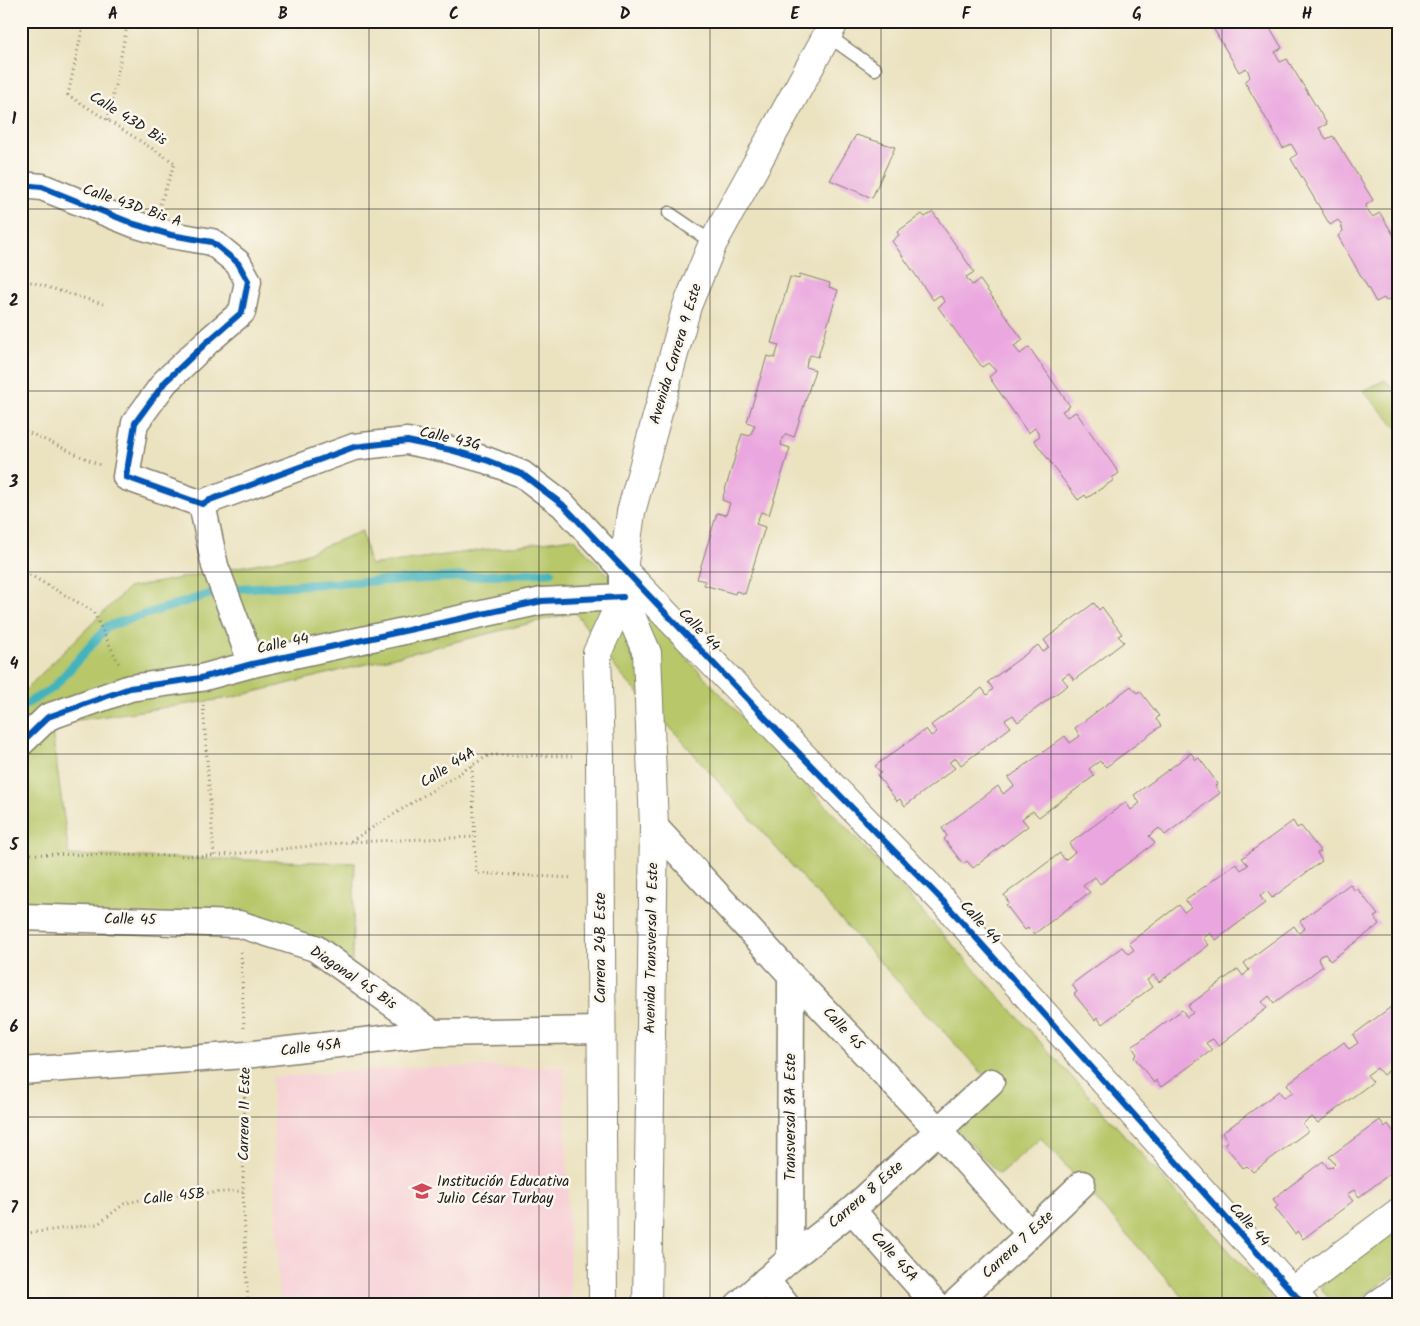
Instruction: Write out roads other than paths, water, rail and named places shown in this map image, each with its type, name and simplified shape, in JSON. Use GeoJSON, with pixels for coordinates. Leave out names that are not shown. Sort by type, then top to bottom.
{"type":"FeatureCollection","features":[{"type":"Feature","properties":{"kind":"main road","name":"Avenida Carrera 9 Este"},"geometry":{"type":"LineString","coordinates":[[623,597],[623,570],[631,512],[687,306],[713,243],[831,28]]}},
{"type":"Feature","properties":{"kind":"main road","name":"Calle 44"},"geometry":{"type":"LineString","coordinates":[[623,570],[944,902],[1298,1298]]}},
{"type":"Feature","properties":{"kind":"main road","name":"Carrera 24B Este"},"geometry":{"type":"LineString","coordinates":[[603,1305],[598,653],[623,597]]}},
{"type":"Feature","properties":{"kind":"main road","name":"Avenida Transversal 9 Este"},"geometry":{"type":"LineString","coordinates":[[623,597],[647,653],[654,826],[647,1305]]}},
{"type":"Feature","properties":{"kind":"main road"},"geometry":{"type":"LineString","coordinates":[[1298,1298],[1399,1212]]}},
{"type":"Feature","properties":{"kind":"main road"},"geometry":{"type":"LineString","coordinates":[[1377,1305],[1399,1289]]}},
{"type":"Feature","properties":{"kind":"street","name":"Calle 43D Bis A"},"geometry":{"type":"LineString","coordinates":[[21,185],[42,187],[134,224],[171,235],[212,242],[238,262],[248,281],[242,312],[206,343],[166,382],[134,423],[126,477],[202,504]]}},
{"type":"Feature","properties":{"kind":"street","name":"Calle 43G"},"geometry":{"type":"LineString","coordinates":[[202,504],[354,447],[407,442],[450,450],[486,460],[522,474],[563,505],[623,570]]}},
{"type":"Feature","properties":{"kind":"street"},"geometry":{"type":"LineString","coordinates":[[202,504],[215,566],[252,664]]}},
{"type":"Feature","properties":{"kind":"street","name":"Calle 44"},"geometry":{"type":"LineString","coordinates":[[21,743],[48,717],[130,688],[201,678],[252,664],[542,601],[623,597]]}},
{"type":"Feature","properties":{"kind":"street","name":"Calle 45"},"geometry":{"type":"LineString","coordinates":[[654,826],[938,1130],[1030,1234]]}},
{"type":"Feature","properties":{"kind":"street","name":"Calle 45"},"geometry":{"type":"LineString","coordinates":[[21,917],[239,924]]}},
{"type":"Feature","properties":{"kind":"street","name":"Diagonal 45 Bis"},"geometry":{"type":"LineString","coordinates":[[239,924],[315,948],[433,1033]]}},
{"type":"Feature","properties":{"kind":"street","name":"Transversal 8A Este"},"geometry":{"type":"LineString","coordinates":[[790,1259],[792,975]]}},
{"type":"Feature","properties":{"kind":"street","name":"Calle 45A"},"geometry":{"type":"LineString","coordinates":[[21,1071],[246,1055],[433,1033],[601,1030]]}},
{"type":"Feature","properties":{"kind":"street","name":"Carrera 8 Este"},"geometry":{"type":"LineString","coordinates":[[738,1305],[790,1259],[852,1210],[990,1082]]}},
{"type":"Feature","properties":{"kind":"street","name":"Carrera 7 Este"},"geometry":{"type":"LineString","coordinates":[[953,1305],[1082,1184]]}},
{"type":"Feature","properties":{"kind":"street","name":"Calle 45A"},"geometry":{"type":"LineString","coordinates":[[852,1210],[936,1305]]}},
{"type":"Feature","properties":{"kind":"street"},"geometry":{"type":"LineString","coordinates":[[766,1280],[786,1305]]}},
{"type":"Feature","properties":{"kind":"lane"},"geometry":{"type":"LineString","coordinates":[[831,28],[875,69]]}},
{"type":"Feature","properties":{"kind":"lane"},"geometry":{"type":"LineString","coordinates":[[669,213],[713,243]]}},
{"type":"Feature","properties":{"kind":"waterway"},"geometry":{"type":"LineString","coordinates":[[21,707],[53,688],[108,626],[226,589],[551,572]]}},
{"type":"Feature","properties":{"kind":"place","name":"Institución Educativa Julio César Turbay"},"geometry":{"type":"Point","coordinates":[422,1191]}}]}
